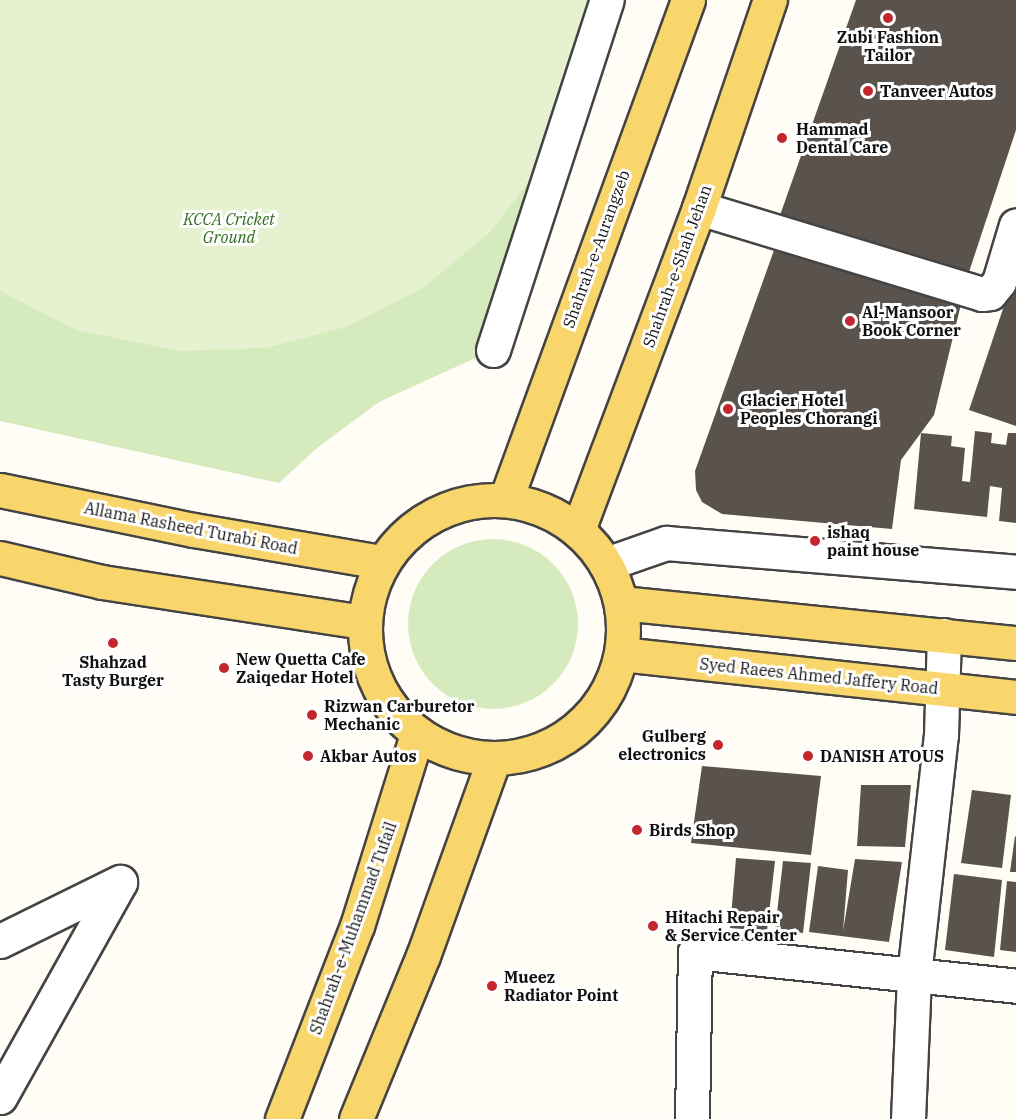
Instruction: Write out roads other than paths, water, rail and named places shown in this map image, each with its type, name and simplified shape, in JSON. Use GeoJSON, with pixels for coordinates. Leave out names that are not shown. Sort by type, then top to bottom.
{"type":"FeatureCollection","features":[{"type":"Feature","properties":{"kind":"main road","name":"Shahrah-e-Aurangzeb"},"geometry":{"type":"LineString","coordinates":[[506,499],[688,0]]}},
{"type":"Feature","properties":{"kind":"main road","name":"Shahrah-e-Shah Jehan"},"geometry":{"type":"LineString","coordinates":[[578,530],[699,208],[770,0]]}},
{"type":"Feature","properties":{"kind":"main road","name":"Allama Rasheed Turabi Road"},"geometry":{"type":"LineString","coordinates":[[0,490],[194,530],[382,562]]}},
{"type":"Feature","properties":{"kind":"main road"},"geometry":{"type":"LineString","coordinates":[[506,499],[557,515],[578,530],[606,564],[621,603],[621,654],[610,688],[590,718],[571,733],[529,755],[494,759],[466,757],[417,734],[388,704],[369,665],[364,622],[370,591],[382,562],[407,533],[448,507],[477,500],[506,499]]}},
{"type":"Feature","properties":{"kind":"main road"},"geometry":{"type":"LineString","coordinates":[[0,558],[102,582],[364,622]]}},
{"type":"Feature","properties":{"kind":"main road"},"geometry":{"type":"LineString","coordinates":[[621,603],[797,624],[1016,643]]}},
{"type":"Feature","properties":{"kind":"main road","name":"Syed Raees Ahmed Jaffery Road"},"geometry":{"type":"LineString","coordinates":[[621,654],[1016,697]]}},
{"type":"Feature","properties":{"kind":"main road","name":"Shahrah-e-Muhammad Tufail"},"geometry":{"type":"LineString","coordinates":[[282,1119],[357,926],[417,734]]}},
{"type":"Feature","properties":{"kind":"main road"},"geometry":{"type":"LineString","coordinates":[[356,1119],[423,956],[494,759]]}},
{"type":"Feature","properties":{"kind":"street"},"geometry":{"type":"LineString","coordinates":[[493,350],[607,0]]}},
{"type":"Feature","properties":{"kind":"street"},"geometry":{"type":"LineString","coordinates":[[699,208],[982,294],[990,293],[999,282],[1016,225]]}},
{"type":"Feature","properties":{"kind":"street"},"geometry":{"type":"LineString","coordinates":[[606,564],[666,543],[1016,572]]}},
{"type":"Feature","properties":{"kind":"street"},"geometry":{"type":"LineString","coordinates":[[908,1119],[914,975],[943,690],[944,635]]}},
{"type":"Feature","properties":{"kind":"street"},"geometry":{"type":"LineString","coordinates":[[0,941],[120,882],[0,1097]]}},
{"type":"Feature","properties":{"kind":"street"},"geometry":{"type":"LineString","coordinates":[[692,1119],[695,952],[1016,986]]}},
{"type":"Feature","properties":{"kind":"place","name":"Zubi Fashion Tailor"},"geometry":{"type":"Point","coordinates":[888,18]}},
{"type":"Feature","properties":{"kind":"place","name":"Tanveer Autos"},"geometry":{"type":"Point","coordinates":[868,91]}},
{"type":"Feature","properties":{"kind":"place","name":"Hammad Dental Care"},"geometry":{"type":"Point","coordinates":[782,138]}},
{"type":"Feature","properties":{"kind":"place","name":"Al-Mansoor Book Corner"},"geometry":{"type":"Point","coordinates":[850,321]}},
{"type":"Feature","properties":{"kind":"place","name":"Glacier Hotel Peoples Chorangi"},"geometry":{"type":"Point","coordinates":[728,409]}},
{"type":"Feature","properties":{"kind":"place","name":"ishaq paint house"},"geometry":{"type":"Point","coordinates":[815,541]}},
{"type":"Feature","properties":{"kind":"place","name":"Shahzad Tasty Burger"},"geometry":{"type":"Point","coordinates":[113,643]}},
{"type":"Feature","properties":{"kind":"place","name":"New Quetta Cafe Zaiqedar Hotel"},"geometry":{"type":"Point","coordinates":[224,668]}},
{"type":"Feature","properties":{"kind":"place","name":"Rizwan Carburetor Mechanic"},"geometry":{"type":"Point","coordinates":[312,715]}},
{"type":"Feature","properties":{"kind":"place","name":"Gulberg electronics"},"geometry":{"type":"Point","coordinates":[718,745]}},
{"type":"Feature","properties":{"kind":"place","name":"Akbar Autos"},"geometry":{"type":"Point","coordinates":[308,756]}},
{"type":"Feature","properties":{"kind":"place","name":"DANISH ATOUS"},"geometry":{"type":"Point","coordinates":[808,756]}},
{"type":"Feature","properties":{"kind":"place","name":"Birds Shop"},"geometry":{"type":"Point","coordinates":[637,830]}},
{"type":"Feature","properties":{"kind":"place","name":"Hitachi Repair & Service Center"},"geometry":{"type":"Point","coordinates":[653,926]}},
{"type":"Feature","properties":{"kind":"place","name":"Mueez Radiator Point"},"geometry":{"type":"Point","coordinates":[492,986]}},
{"type":"Feature","properties":{"kind":"park label","name":"KCCA Cricket Ground"},"geometry":{"type":"Point","coordinates":[229,228]}}]}
